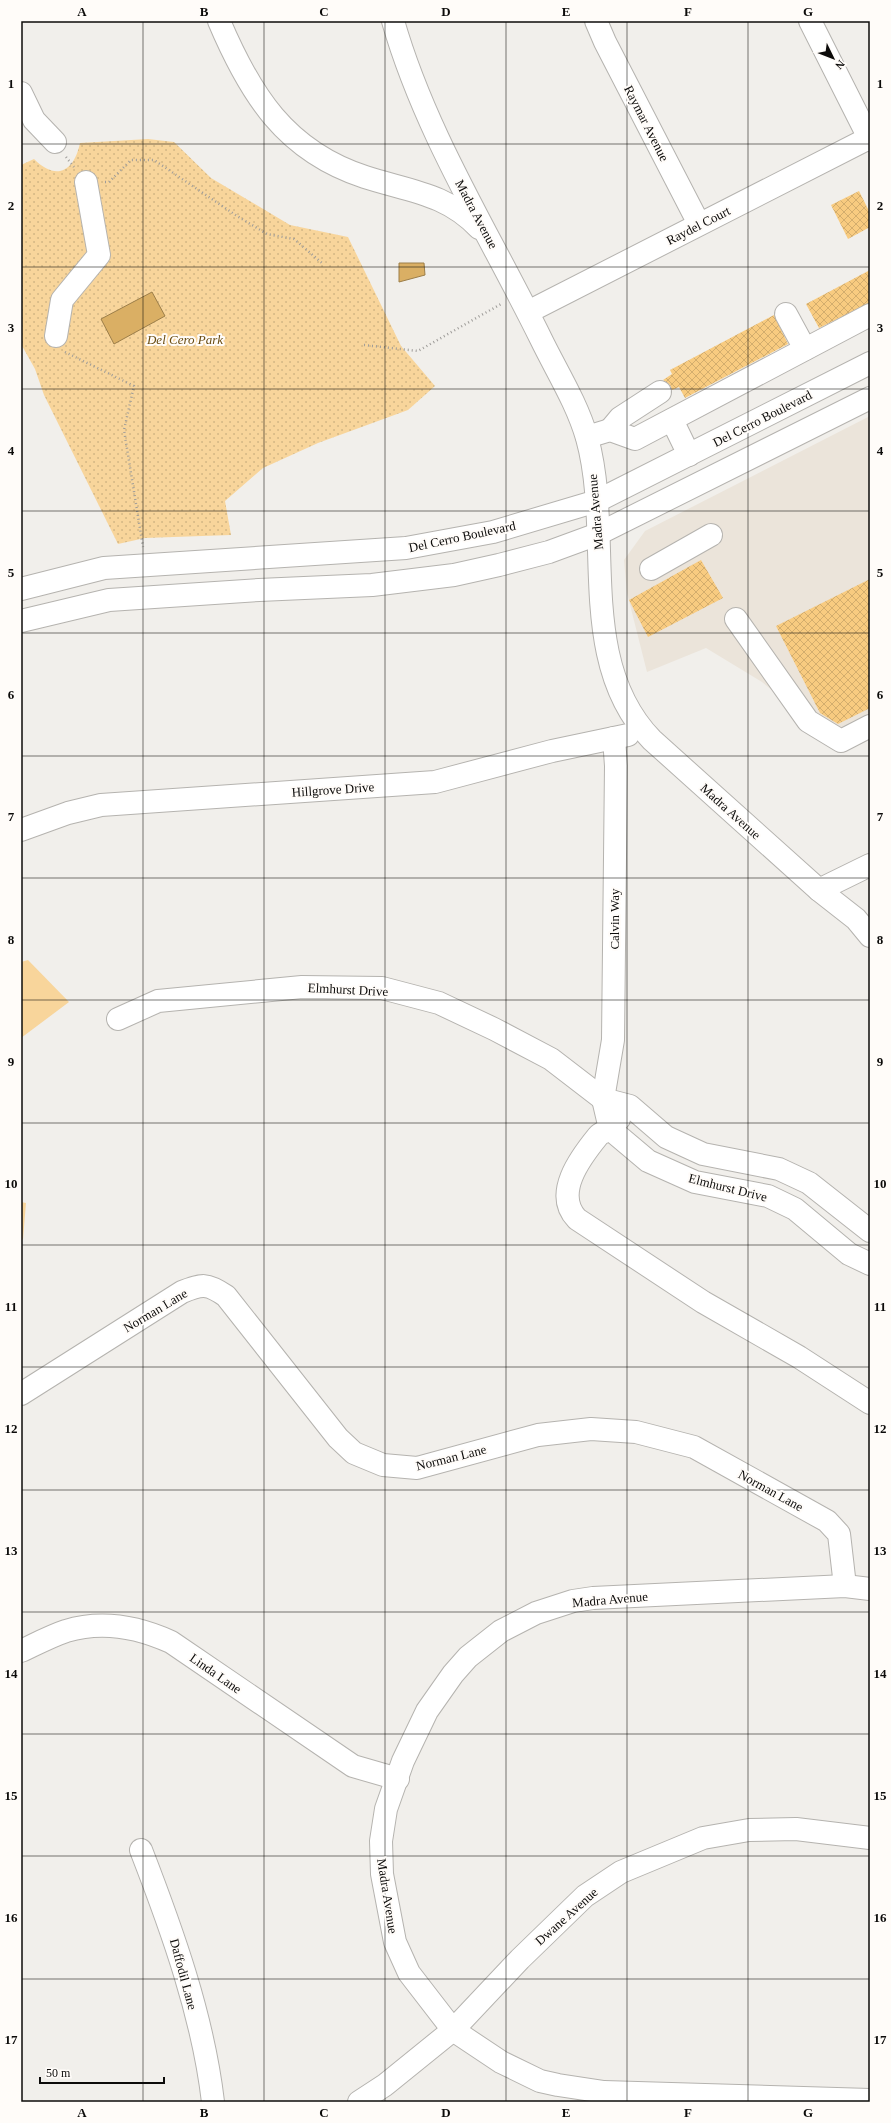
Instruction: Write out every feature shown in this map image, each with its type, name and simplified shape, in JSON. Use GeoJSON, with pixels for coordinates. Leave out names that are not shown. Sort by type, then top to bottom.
{"type":"FeatureCollection","features":[{"type":"Feature","properties":{"kind":"street"},"geometry":{"type":"LineString","coordinates":[[219,21],[244,74],[256,94],[271,115],[305,145],[344,169],[365,177],[421,192],[439,199],[458,209],[492,241]]}},
{"type":"Feature","properties":{"kind":"street","name":"Madra Avenue"},"geometry":{"type":"LineString","coordinates":[[393,21],[408,66],[436,135],[528,312],[576,409],[587,437],[597,501],[602,617],[613,673],[629,711],[643,731],[819,890],[856,919],[870,936]]}},
{"type":"Feature","properties":{"kind":"street","name":"Raymar Avenue"},"geometry":{"type":"LineString","coordinates":[[596,21],[605,42],[699,224]]}},
{"type":"Feature","properties":{"kind":"street"},"geometry":{"type":"LineString","coordinates":[[810,21],[869,139]]}},
{"type":"Feature","properties":{"kind":"street"},"geometry":{"type":"LineString","coordinates":[[21,93],[34,120],[55,142]]}},
{"type":"Feature","properties":{"kind":"street","name":"Raydel Court"},"geometry":{"type":"LineString","coordinates":[[528,312],[869,139]]}},
{"type":"Feature","properties":{"kind":"street"},"geometry":{"type":"LineString","coordinates":[[56,336],[62,300],[99,255],[86,182]]}},
{"type":"Feature","properties":{"kind":"street"},"geometry":{"type":"LineString","coordinates":[[786,314],[805,349]]}},
{"type":"Feature","properties":{"kind":"street"},"geometry":{"type":"LineString","coordinates":[[610,430],[635,439],[870,315]]}},
{"type":"Feature","properties":{"kind":"street","name":"Del Cerro Boulevard"},"geometry":{"type":"LineString","coordinates":[[21,589],[104,568],[406,548],[493,532],[597,501],[689,456],[870,363]]}},
{"type":"Feature","properties":{"kind":"street"},"geometry":{"type":"LineString","coordinates":[[587,437],[610,430],[620,418],[660,392]]}},
{"type":"Feature","properties":{"kind":"street"},"geometry":{"type":"LineString","coordinates":[[21,621],[109,600],[259,590],[372,585],[432,578],[499,565],[549,552],[598,534],[870,398]]}},
{"type":"Feature","properties":{"kind":"street"},"geometry":{"type":"LineString","coordinates":[[672,420],[689,456]]}},
{"type":"Feature","properties":{"kind":"street"},"geometry":{"type":"LineString","coordinates":[[651,569],[711,535]]}},
{"type":"Feature","properties":{"kind":"street"},"geometry":{"type":"LineString","coordinates":[[736,619],[808,721],[841,741],[870,726]]}},
{"type":"Feature","properties":{"kind":"street","name":"Hillgrove Drive"},"geometry":{"type":"LineString","coordinates":[[21,830],[68,813],[101,805],[435,782],[552,751],[643,731]]}},
{"type":"Feature","properties":{"kind":"street","name":"Calvin Way"},"geometry":{"type":"LineString","coordinates":[[603,1099],[613,1040],[616,766],[614,738]]}},
{"type":"Feature","properties":{"kind":"street"},"geometry":{"type":"LineString","coordinates":[[819,890],[870,865]]}},
{"type":"Feature","properties":{"kind":"street","name":"Elmhurst Drive"},"geometry":{"type":"LineString","coordinates":[[118,1019],[158,1001],[302,987],[382,988],[439,1003],[494,1028],[551,1059],[603,1099],[630,1106],[666,1137],[704,1154],[779,1169],[809,1183],[870,1231]]}},
{"type":"Feature","properties":{"kind":"street"},"geometry":{"type":"LineString","coordinates":[[603,1099],[610,1129]]}},
{"type":"Feature","properties":{"kind":"street"},"geometry":{"type":"LineString","coordinates":[[630,1106],[610,1129],[599,1135],[575,1169],[567,1195],[572,1214],[577,1219],[703,1302],[799,1357],[870,1403]]}},
{"type":"Feature","properties":{"kind":"street","name":"Elmhurst Drive"},"geometry":{"type":"LineString","coordinates":[[610,1129],[648,1161],[696,1182],[768,1196],[795,1209],[849,1254],[870,1264]]}},
{"type":"Feature","properties":{"kind":"street","name":"Norman Lane"},"geometry":{"type":"LineString","coordinates":[[21,1394],[182,1292],[200,1285],[214,1288],[226,1296],[338,1438],[354,1453],[383,1465],[417,1468],[538,1435],[591,1429],[636,1432],[700,1451],[827,1521],[839,1534],[845,1586]]}},
{"type":"Feature","properties":{"kind":"street","name":"Madra Avenue"},"geometry":{"type":"LineString","coordinates":[[870,1589],[845,1586],[593,1598],[573,1601],[536,1613],[501,1631],[485,1642],[453,1674],[428,1711],[403,1761],[398,1779],[386,1809],[381,1841],[382,1874],[395,1942],[409,1973],[453,2030],[500,2062],[530,2077],[558,2085],[604,2092],[870,2100]]}},
{"type":"Feature","properties":{"kind":"street","name":"Linda Lane"},"geometry":{"type":"LineString","coordinates":[[21,1651],[66,1631],[84,1627],[121,1626],[156,1635],[172,1642],[353,1766],[398,1779]]}},
{"type":"Feature","properties":{"kind":"street","name":"Dwane Avenue"},"geometry":{"type":"LineString","coordinates":[[359,2102],[385,2085],[453,2030],[520,1959],[585,1896],[621,1872],[704,1838],[749,1830],[796,1829],[870,1838]]}},
{"type":"Feature","properties":{"kind":"street","name":"Daffodil Lane"},"geometry":{"type":"LineString","coordinates":[[141,1850],[176,1940],[209,2070],[213,2102]]}},
{"type":"Feature","properties":{"kind":"path"},"geometry":{"type":"LineString","coordinates":[[55,142],[86,182],[108,182],[130,160],[154,160],[237,216],[267,234],[294,239],[322,263]]}},
{"type":"Feature","properties":{"kind":"path"},"geometry":{"type":"LineString","coordinates":[[364,345],[418,351],[504,303]]}},
{"type":"Feature","properties":{"kind":"path"},"geometry":{"type":"LineString","coordinates":[[56,336],[66,353],[134,386],[124,430],[146,565]]}},
{"type":"Feature","properties":{"kind":"shaded area"},"geometry":{"type":"Polygon","coordinates":[[[399,263],[424,263],[425,275],[399,282],[399,263]]]}},
{"type":"Feature","properties":{"kind":"shaded area"},"geometry":{"type":"Polygon","coordinates":[[[152,292],[165,316],[114,344],[101,319],[152,292]]]}},
{"type":"Feature","properties":{"kind":"shaded area"},"geometry":{"type":"Polygon","coordinates":[[[870,416],[870,736],[843,749],[762,682],[706,648],[647,672],[627,593],[624,560],[645,531],[870,416]]]}},
{"type":"Feature","properties":{"kind":"green space","name":"Del Cero Park"},"geometry":{"type":"Polygon","coordinates":[[[148,139],[174,142],[211,178],[290,225],[348,237],[401,346],[435,386],[408,410],[318,443],[263,468],[225,501],[231,535],[145,538],[118,544],[44,395],[35,369],[21,344],[21,165],[34,159],[42,166],[50,170],[63,170],[69,167],[73,161],[80,143],[148,139]]]}},
{"type":"Feature","properties":{"kind":"green space"},"geometry":{"type":"Polygon","coordinates":[[[28,960],[69,1002],[21,1038],[21,962],[28,960]]]}},
{"type":"Feature","properties":{"kind":"green space"},"geometry":{"type":"Polygon","coordinates":[[[21,1202],[26,1203],[23,1239],[21,1240],[21,1202]]]}},
{"type":"Feature","properties":{"kind":"building"},"geometry":{"type":"Polygon","coordinates":[[[859,191],[870,213],[870,227],[848,239],[831,205],[859,191]]]}},
{"type":"Feature","properties":{"kind":"building"},"geometry":{"type":"Polygon","coordinates":[[[870,270],[870,303],[819,328],[806,304],[870,270]]]}},
{"type":"Feature","properties":{"kind":"building"},"geometry":{"type":"Polygon","coordinates":[[[774,315],[788,344],[685,398],[679,387],[672,390],[670,385],[663,380],[672,374],[670,370],[774,315]]]}},
{"type":"Feature","properties":{"kind":"building"},"geometry":{"type":"Polygon","coordinates":[[[701,560],[723,598],[648,637],[629,600],[701,560]]]}},
{"type":"Feature","properties":{"kind":"building"},"geometry":{"type":"Polygon","coordinates":[[[870,579],[870,708],[838,724],[820,713],[776,626],[870,579]]]}}]}
